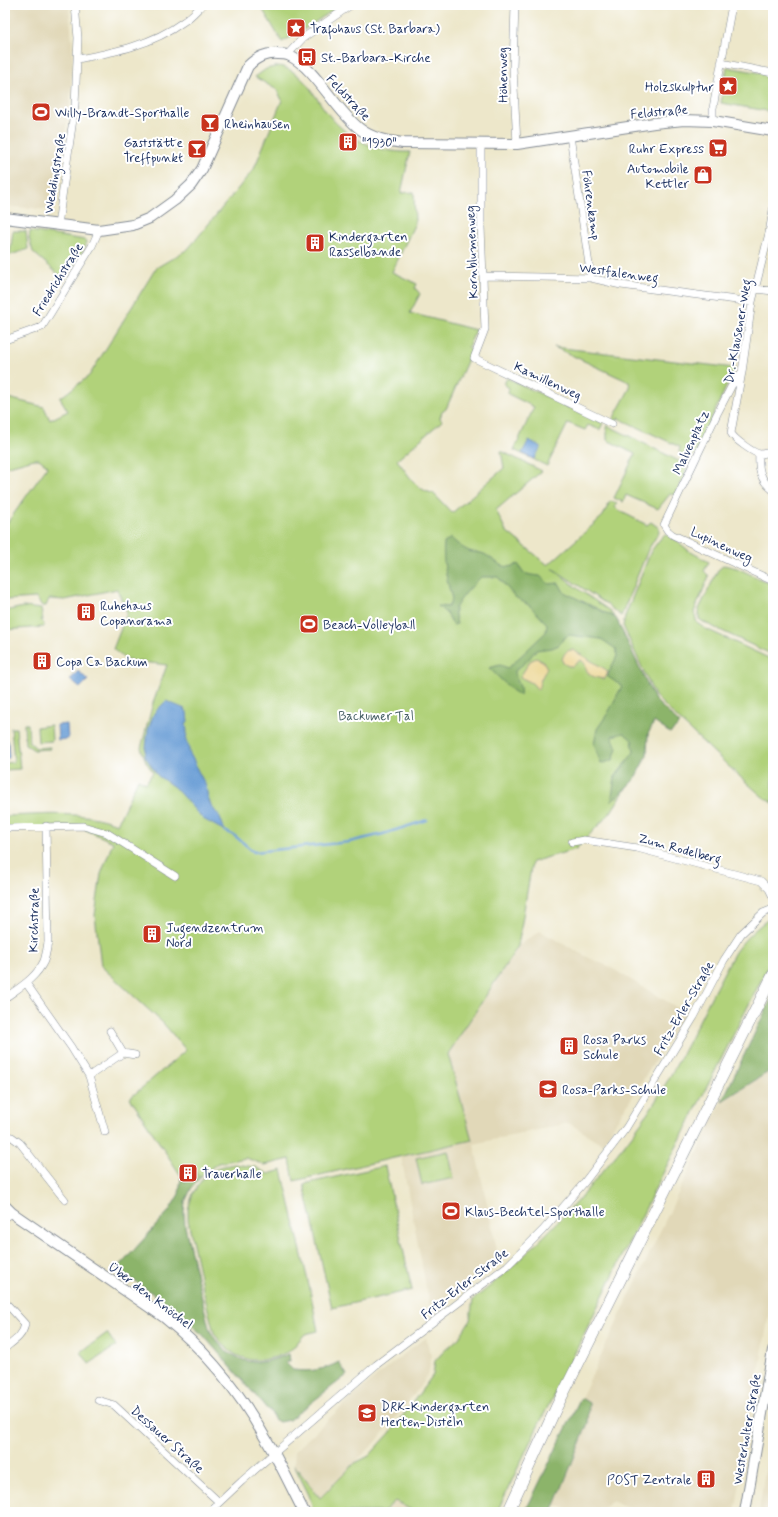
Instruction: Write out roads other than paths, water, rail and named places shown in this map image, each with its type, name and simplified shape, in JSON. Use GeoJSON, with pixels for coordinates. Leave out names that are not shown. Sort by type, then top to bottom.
{"type":"FeatureCollection","features":[{"type":"Feature","properties":{"kind":"main road"},"geometry":{"type":"LineString","coordinates":[[5,218],[99,230],[118,228],[150,218],[175,200],[191,185],[202,168],[248,66],[262,55],[269,53],[288,54]]}},
{"type":"Feature","properties":{"kind":"main road","name":"Feldstraße"},"geometry":{"type":"LineString","coordinates":[[288,54],[301,64],[347,118],[358,128],[372,136],[386,141],[403,143],[517,144],[684,120],[713,121],[773,131]]}},
{"type":"Feature","properties":{"kind":"main road"},"geometry":{"type":"LineString","coordinates":[[508,1512],[556,1408],[773,975]]}},
{"type":"Feature","properties":{"kind":"main road","name":"Über den Knöchel"},"geometry":{"type":"LineString","coordinates":[[7,1212],[152,1309],[180,1330],[206,1357],[231,1387],[257,1424],[274,1453],[304,1512]]}},
{"type":"Feature","properties":{"kind":"main road","name":"Westerholter Straße"},"geometry":{"type":"LineString","coordinates":[[745,1512],[773,1350]]}},
{"type":"Feature","properties":{"kind":"street","name":"Weddingstraße"},"geometry":{"type":"LineString","coordinates":[[58,225],[73,129],[78,59],[75,5]]}},
{"type":"Feature","properties":{"kind":"street"},"geometry":{"type":"LineString","coordinates":[[78,59],[118,51],[152,40],[184,22],[202,5]]}},
{"type":"Feature","properties":{"kind":"street"},"geometry":{"type":"LineString","coordinates":[[288,54],[303,38],[350,5]]}},
{"type":"Feature","properties":{"kind":"street","name":"Höhenweg"},"geometry":{"type":"LineString","coordinates":[[515,5],[514,68],[517,144]]}},
{"type":"Feature","properties":{"kind":"street"},"geometry":{"type":"LineString","coordinates":[[713,121],[713,108],[732,5]]}},
{"type":"Feature","properties":{"kind":"street"},"geometry":{"type":"LineString","coordinates":[[721,63],[773,73]]}},
{"type":"Feature","properties":{"kind":"street","name":"Föhrenkamp"},"geometry":{"type":"LineString","coordinates":[[570,136],[591,278]]}},
{"type":"Feature","properties":{"kind":"street","name":"Kornblumenweg"},"geometry":{"type":"LineString","coordinates":[[474,358],[485,329],[481,143]]}},
{"type":"Feature","properties":{"kind":"street","name":"Dr.-Klausener-Weg"},"geometry":{"type":"LineString","coordinates":[[759,454],[736,440],[731,433],[742,372],[752,302],[769,233],[773,210]]}},
{"type":"Feature","properties":{"kind":"street","name":"Friedrichstraße"},"geometry":{"type":"LineString","coordinates":[[5,340],[42,327],[92,246],[99,230]]}},
{"type":"Feature","properties":{"kind":"street","name":"Westfalenweg"},"geometry":{"type":"LineString","coordinates":[[483,276],[591,278],[621,285],[752,302]]}},
{"type":"Feature","properties":{"kind":"street"},"geometry":{"type":"LineString","coordinates":[[755,289],[773,291]]}},
{"type":"Feature","properties":{"kind":"street","name":"Kamillenweg"},"geometry":{"type":"LineString","coordinates":[[474,358],[612,424]]}},
{"type":"Feature","properties":{"kind":"street","name":"Malvenplatz"},"geometry":{"type":"LineString","coordinates":[[664,525],[717,414],[732,385],[742,372]]}},
{"type":"Feature","properties":{"kind":"street"},"geometry":{"type":"LineString","coordinates":[[773,452],[759,454],[759,471],[764,481],[773,490]]}},
{"type":"Feature","properties":{"kind":"street","name":"Lupinenweg"},"geometry":{"type":"LineString","coordinates":[[664,525],[665,528],[673,535],[773,581]]}},
{"type":"Feature","properties":{"kind":"street","name":"Kirchstraße"},"geometry":{"type":"LineString","coordinates":[[5,998],[26,983],[37,972],[45,960],[48,942],[46,826]]}},
{"type":"Feature","properties":{"kind":"street"},"geometry":{"type":"LineString","coordinates":[[5,828],[83,826],[107,833],[175,876]]}},
{"type":"Feature","properties":{"kind":"street","name":"Zum Rodelberg"},"geometry":{"type":"LineString","coordinates":[[572,842],[584,840],[637,848],[761,881],[770,889],[773,897]]}},
{"type":"Feature","properties":{"kind":"street","name":"Fritz-Erler-Straße"},"geometry":{"type":"LineString","coordinates":[[209,1512],[274,1453],[376,1366],[507,1266],[543,1230],[583,1184],[626,1128],[694,1017],[724,960],[740,934],[763,913],[773,909]]}},
{"type":"Feature","properties":{"kind":"street"},"geometry":{"type":"LineString","coordinates":[[26,983],[71,1046],[90,1076],[105,1132]]}},
{"type":"Feature","properties":{"kind":"street"},"geometry":{"type":"LineString","coordinates":[[110,1031],[123,1053]]}},
{"type":"Feature","properties":{"kind":"street"},"geometry":{"type":"LineString","coordinates":[[90,1076],[123,1053],[135,1055]]}},
{"type":"Feature","properties":{"kind":"street"},"geometry":{"type":"LineString","coordinates":[[5,1135],[20,1142],[65,1200]]}},
{"type":"Feature","properties":{"kind":"street"},"geometry":{"type":"LineString","coordinates":[[5,1302],[25,1324],[24,1331],[21,1336],[5,1348]]}},
{"type":"Feature","properties":{"kind":"street","name":"Dessauer Straße"},"geometry":{"type":"LineString","coordinates":[[98,1400],[114,1405],[220,1502]]}},
{"type":"Feature","properties":{"kind":"water"},"geometry":{"type":"Polygon","coordinates":[[[529,440],[541,447],[534,459],[522,453],[529,440]]]}},
{"type":"Feature","properties":{"kind":"water"},"geometry":{"type":"Polygon","coordinates":[[[78,671],[88,680],[80,688],[70,680],[78,671]]]}},
{"type":"Feature","properties":{"kind":"water"},"geometry":{"type":"Polygon","coordinates":[[[166,701],[185,709],[187,712],[188,721],[186,724],[186,741],[189,746],[189,752],[206,786],[208,798],[212,807],[220,817],[225,831],[203,819],[174,787],[158,776],[145,756],[148,730],[154,713],[166,701]]]}},
{"type":"Feature","properties":{"kind":"water"},"geometry":{"type":"Polygon","coordinates":[[[67,724],[68,739],[58,740],[57,725],[67,724]]]}},
{"type":"Feature","properties":{"kind":"water"},"geometry":{"type":"Polygon","coordinates":[[[5,740],[8,740],[9,758],[5,759],[5,740]]]}},
{"type":"Feature","properties":{"kind":"waterway"},"geometry":{"type":"LineString","coordinates":[[225,831],[235,836],[254,852],[349,842],[383,834],[427,820]]}},
{"type":"Feature","properties":{"kind":"place","name":"Trafohaus (St. Barbara)"},"geometry":{"type":"Point","coordinates":[296,28]}},
{"type":"Feature","properties":{"kind":"place","name":"St.-Barbara-Kirche"},"geometry":{"type":"Point","coordinates":[307,57]}},
{"type":"Feature","properties":{"kind":"place","name":"Holzskulptur"},"geometry":{"type":"Point","coordinates":[728,86]}},
{"type":"Feature","properties":{"kind":"place","name":"Willy-Brandt-Sporthalle"},"geometry":{"type":"Point","coordinates":[41,112]}},
{"type":"Feature","properties":{"kind":"place","name":"Rheinhausen"},"geometry":{"type":"Point","coordinates":[210,123]}},
{"type":"Feature","properties":{"kind":"place","name":"\"1930\""},"geometry":{"type":"Point","coordinates":[348,142]}},
{"type":"Feature","properties":{"kind":"place","name":"Ruhr Express"},"geometry":{"type":"Point","coordinates":[718,148]}},
{"type":"Feature","properties":{"kind":"place","name":"Gaststätte Treffpunkt"},"geometry":{"type":"Point","coordinates":[197,149]}},
{"type":"Feature","properties":{"kind":"place","name":"Automobile Kettler"},"geometry":{"type":"Point","coordinates":[703,175]}},
{"type":"Feature","properties":{"kind":"place","name":"Kindergarten Rasselbande"},"geometry":{"type":"Point","coordinates":[315,243]}},
{"type":"Feature","properties":{"kind":"place","name":"Ruhehaus Copanorama"},"geometry":{"type":"Point","coordinates":[86,612]}},
{"type":"Feature","properties":{"kind":"place","name":"Beach-Volleyball"},"geometry":{"type":"Point","coordinates":[309,624]}},
{"type":"Feature","properties":{"kind":"place","name":"Copa Ca Backum"},"geometry":{"type":"Point","coordinates":[42,661]}},
{"type":"Feature","properties":{"kind":"place","name":"Jugendzentrum Nord"},"geometry":{"type":"Point","coordinates":[152,934]}},
{"type":"Feature","properties":{"kind":"place","name":"Rosa Parks Schule"},"geometry":{"type":"Point","coordinates":[569,1046]}},
{"type":"Feature","properties":{"kind":"place","name":"Rosa-Parks-Schule"},"geometry":{"type":"Point","coordinates":[548,1089]}},
{"type":"Feature","properties":{"kind":"place","name":"Trauerhalle"},"geometry":{"type":"Point","coordinates":[188,1173]}},
{"type":"Feature","properties":{"kind":"place","name":"Klaus-Bechtel-Sporthalle"},"geometry":{"type":"Point","coordinates":[451,1211]}},
{"type":"Feature","properties":{"kind":"place","name":"DRK-Kindergarten Herten-Disteln"},"geometry":{"type":"Point","coordinates":[367,1413]}},
{"type":"Feature","properties":{"kind":"place","name":"POST Zentrale"},"geometry":{"type":"Point","coordinates":[706,1479]}},
{"type":"Feature","properties":{"kind":"park label","name":"Backumer Tal"},"geometry":{"type":"Point","coordinates":[376,715]}}]}
